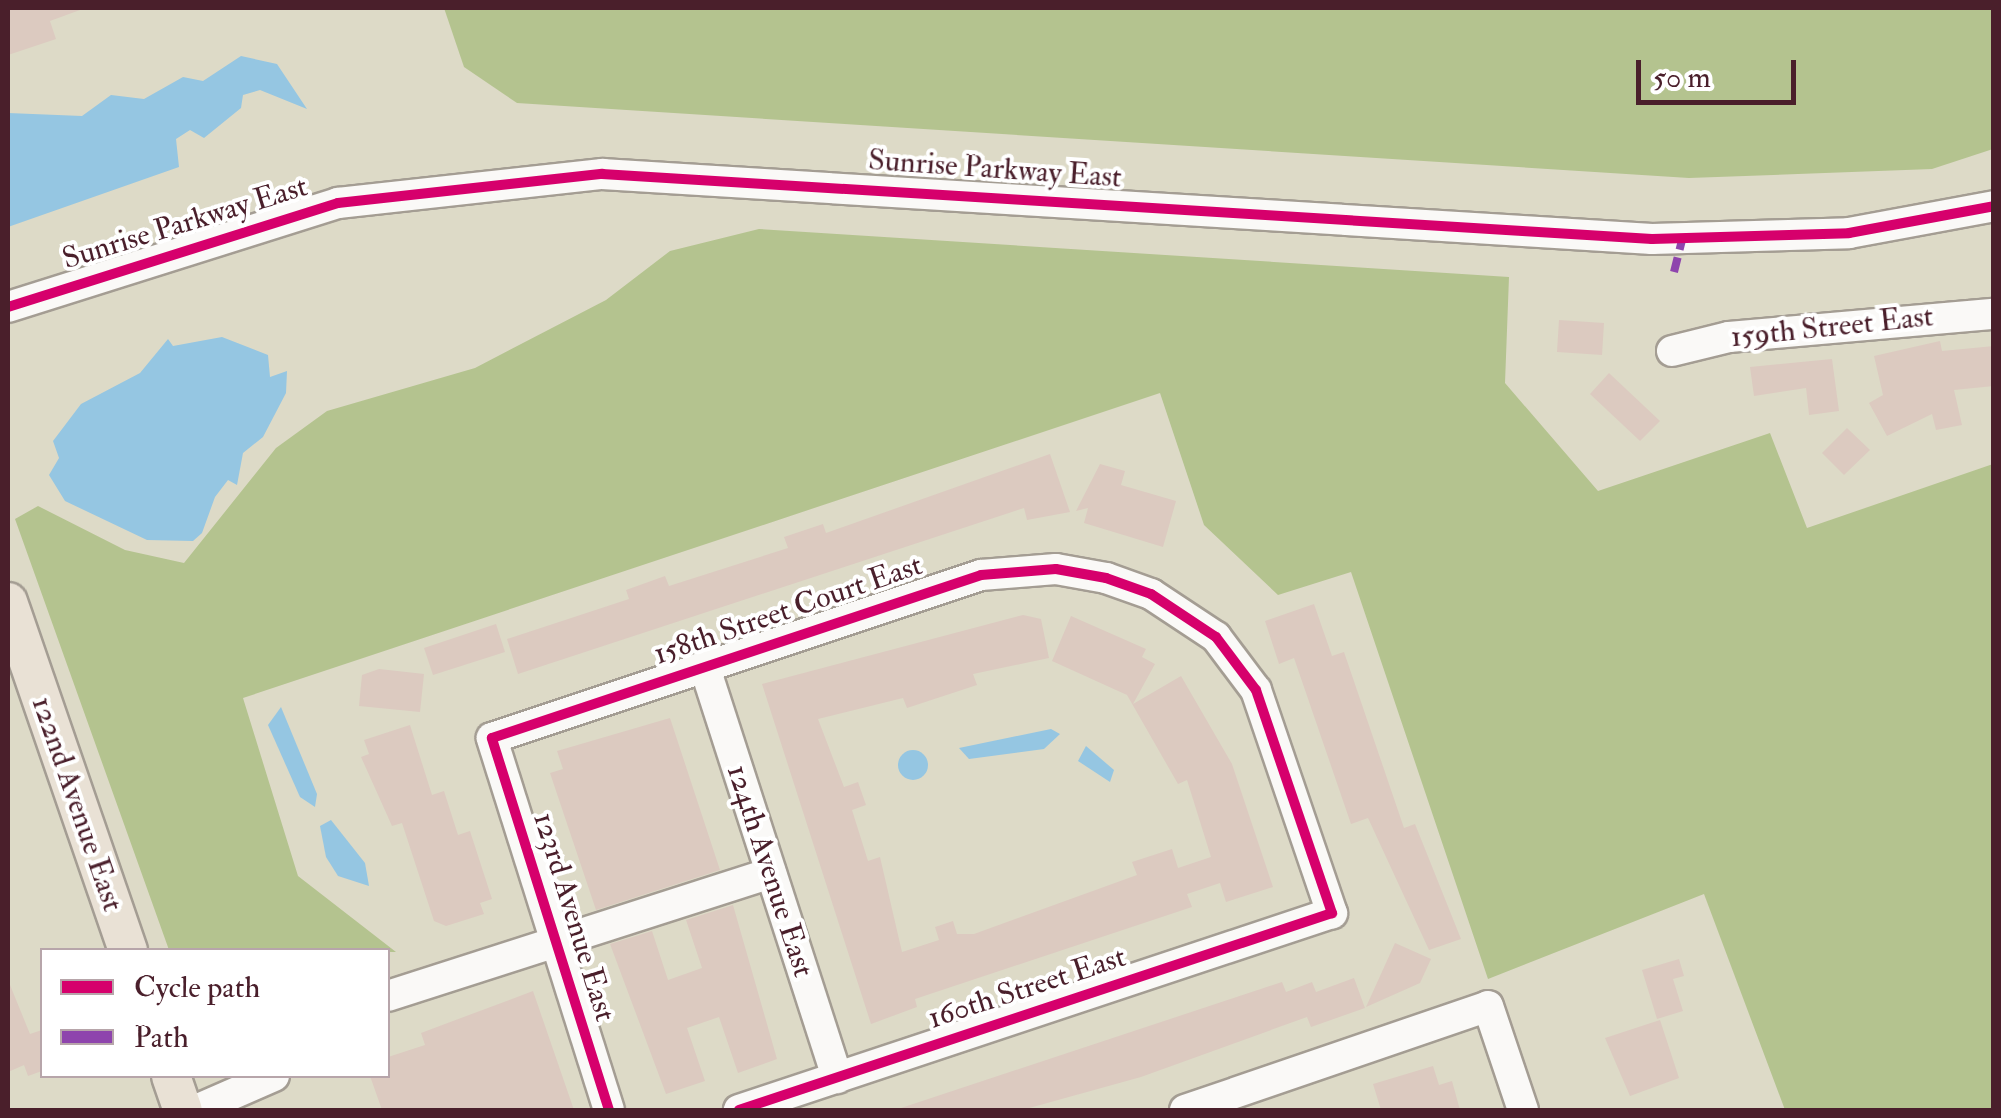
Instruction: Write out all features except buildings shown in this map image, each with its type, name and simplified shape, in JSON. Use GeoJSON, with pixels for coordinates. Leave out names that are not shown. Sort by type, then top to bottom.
{"type":"FeatureCollection","features":[{"type":"Feature","properties":{"kind":"main road","name":"122nd Avenue East"},"geometry":{"type":"LineString","coordinates":[[8,602],[127,948]]}},
{"type":"Feature","properties":{"kind":"main road"},"geometry":{"type":"LineString","coordinates":[[172,1078],[183,1110]]}},
{"type":"Feature","properties":{"kind":"street","name":"Sunrise Parkway East"},"geometry":{"type":"LineString","coordinates":[[8,307],[338,203],[602,174],[1652,239],[1848,233],[1994,206]]}},
{"type":"Feature","properties":{"kind":"street","name":"159th Street East"},"geometry":{"type":"LineString","coordinates":[[1672,350],[1729,337],[1994,314]]}},
{"type":"Feature","properties":{"kind":"street","name":"158th Street Court East"},"geometry":{"type":"LineString","coordinates":[[492,738],[981,575],[1056,569],[1106,578],[1187,614],[1256,690],[1332,913]]}},
{"type":"Feature","properties":{"kind":"street","name":"124th Avenue East"},"geometry":{"type":"LineString","coordinates":[[704,665],[837,1078]]}},
{"type":"Feature","properties":{"kind":"street","name":"123rd Avenue East"},"geometry":{"type":"LineString","coordinates":[[492,738],[609,1110]]}},
{"type":"Feature","properties":{"kind":"street"},"geometry":{"type":"LineString","coordinates":[[390,995],[771,873]]}},
{"type":"Feature","properties":{"kind":"street","name":"160th Street East"},"geometry":{"type":"LineString","coordinates":[[739,1110],[1332,913]]}},
{"type":"Feature","properties":{"kind":"street"},"geometry":{"type":"LineString","coordinates":[[1185,1110],[1488,1006],[1524,1110]]}},
{"type":"Feature","properties":{"kind":"street"},"geometry":{"type":"LineString","coordinates":[[196,1110],[269,1078]]}},
{"type":"Feature","properties":{"kind":"green space"},"geometry":{"type":"Polygon","coordinates":[[[444,8],[1993,8],[1993,149],[1932,169],[1689,178],[517,103],[464,67],[444,8]]]}},
{"type":"Feature","properties":{"kind":"green space"},"geometry":{"type":"Polygon","coordinates":[[[759,229],[1509,277],[1505,383],[1598,491],[1770,433],[1807,528],[1993,464],[1993,1110],[1785,1110],[1704,894],[1488,979],[1351,572],[1278,595],[1204,525],[1160,393],[243,698],[298,876],[396,952],[390,952],[390,948],[168,948],[15,519],[38,506],[125,550],[184,563],[276,448],[327,411],[475,368],[606,300],[670,251],[759,229]]]}},
{"type":"Feature","properties":{"kind":"water"},"geometry":{"type":"Polygon","coordinates":[[[241,56],[277,64],[307,109],[260,90],[243,95],[241,108],[204,138],[190,130],[176,139],[179,167],[8,227],[8,113],[82,116],[111,95],[144,99],[183,77],[203,81],[241,56]]]}},
{"type":"Feature","properties":{"kind":"water"},"geometry":{"type":"Polygon","coordinates":[[[222,337],[268,355],[270,377],[287,371],[286,393],[263,437],[243,453],[237,485],[228,480],[215,497],[202,533],[193,541],[147,540],[65,501],[49,475],[59,458],[53,441],[81,404],[140,373],[168,339],[173,346],[222,337]]]}},
{"type":"Feature","properties":{"kind":"water"},"geometry":{"type":"Polygon","coordinates":[[[281,707],[317,794],[315,807],[300,797],[268,725],[281,707]]]}},
{"type":"Feature","properties":{"kind":"water"},"geometry":{"type":"Polygon","coordinates":[[[1051,729],[1060,734],[1044,749],[969,759],[959,748],[1051,729]]]}},
{"type":"Feature","properties":{"kind":"water"},"geometry":{"type":"Polygon","coordinates":[[[1086,746],[1114,770],[1110,782],[1078,761],[1086,746]]]}},
{"type":"Feature","properties":{"kind":"water"},"geometry":{"type":"Polygon","coordinates":[[[913,750],[927,759],[928,765],[919,779],[913,780],[899,771],[898,765],[907,751],[913,750]]]}},
{"type":"Feature","properties":{"kind":"water"},"geometry":{"type":"Polygon","coordinates":[[[331,820],[365,863],[369,886],[338,876],[326,857],[320,826],[331,820]]]}},
{"type":"Feature","properties":{"kind":"marked path"},"geometry":{"type":"LineString","coordinates":[[1674,272],[1682,239]]}},
{"type":"Feature","properties":{"kind":"cycle path"},"geometry":{"type":"LineString","coordinates":[[8,307],[338,203],[602,174],[1652,239],[1849,233],[1994,206]]}},
{"type":"Feature","properties":{"kind":"cycle path"},"geometry":{"type":"LineString","coordinates":[[609,1110],[492,738],[981,575],[1056,569],[1106,578],[1151,594],[1216,637],[1256,690],[1332,913],[739,1110]]}}]}
